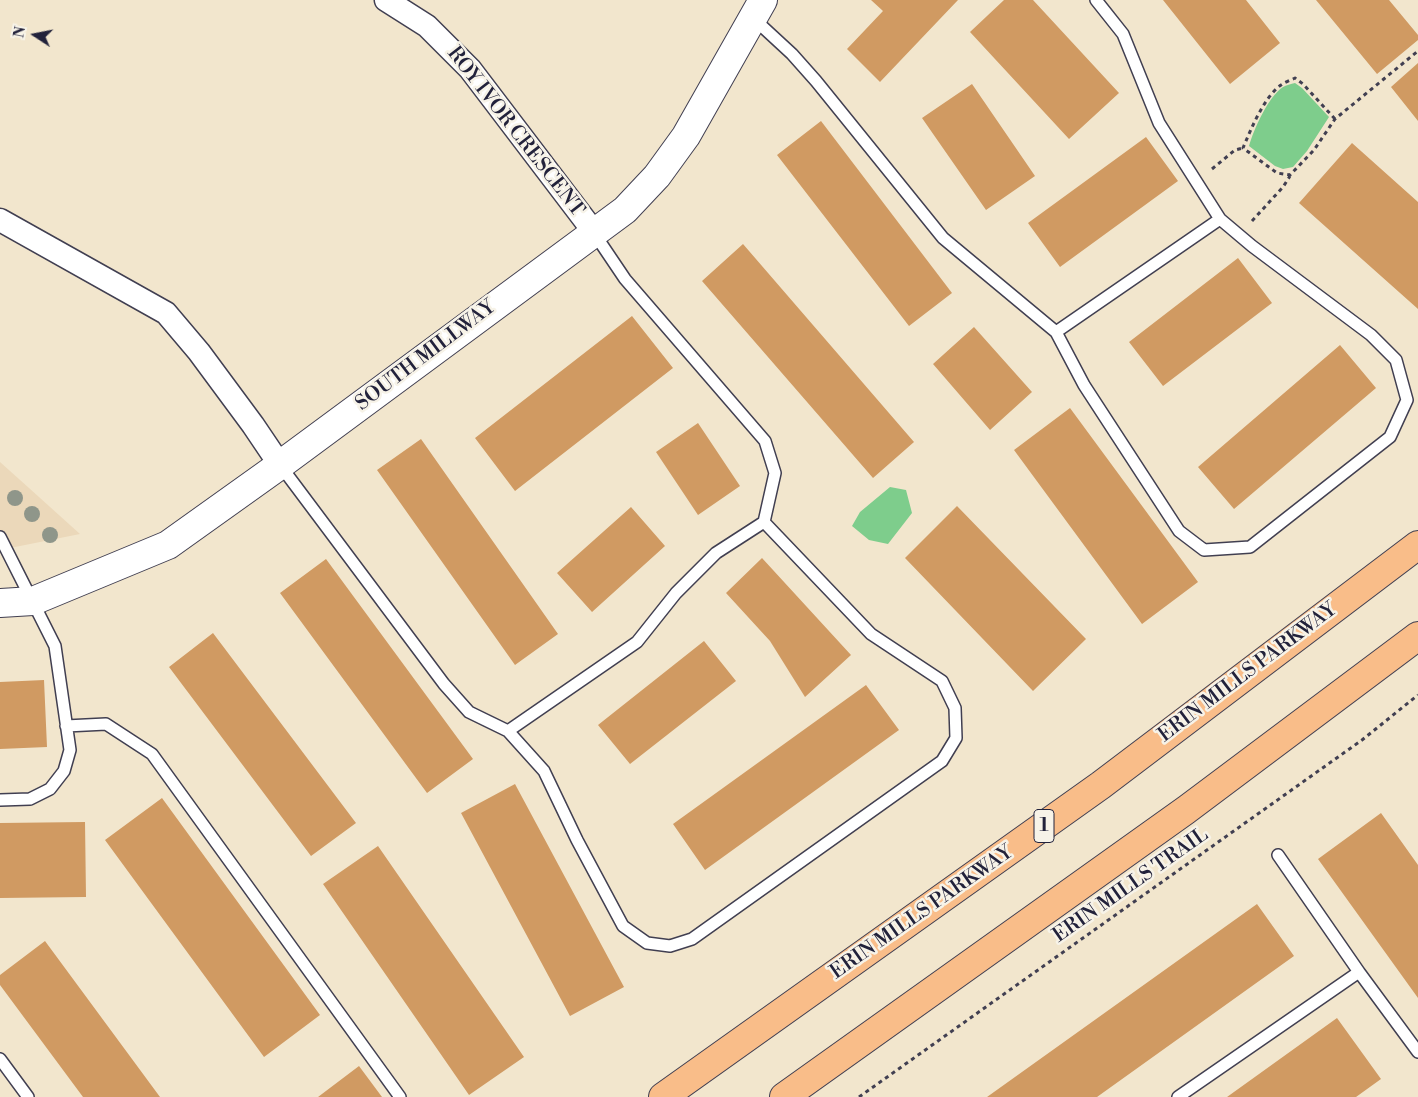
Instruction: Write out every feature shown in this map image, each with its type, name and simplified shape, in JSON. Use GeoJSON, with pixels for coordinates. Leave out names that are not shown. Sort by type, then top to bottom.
{"type":"FeatureCollection","features":[{"type":"Feature","properties":{"kind":"main road","name":"ERIN MILLS PARKWAY"},"geometry":{"type":"LineString","coordinates":[[663,1097],[1101,785],[1418,545]]}},
{"type":"Feature","properties":{"kind":"main road"},"geometry":{"type":"LineString","coordinates":[[784,1097],[1186,810],[1418,636]]}},
{"type":"Feature","properties":{"kind":"street","name":"ROY IVOR CRESCENT"},"geometry":{"type":"LineString","coordinates":[[386,0],[427,26],[470,69],[594,232]]}},
{"type":"Feature","properties":{"kind":"street","name":"SOUTH MILLWAY"},"geometry":{"type":"LineString","coordinates":[[0,603],[33,601],[168,546],[625,210],[657,176],[686,136],[758,9]]}},
{"type":"Feature","properties":{"kind":"street"},"geometry":{"type":"LineString","coordinates":[[0,220],[166,313],[254,425],[280,465]]}},
{"type":"Feature","properties":{"kind":"lane"},"geometry":{"type":"LineString","coordinates":[[758,9],[792,54],[943,238],[1056,332],[1084,385],[1180,531],[1204,550],[1250,547],[1390,437],[1407,400],[1396,360],[1371,335],[1238,236],[1220,219],[1159,123],[1123,34],[1096,0]]}},
{"type":"Feature","properties":{"kind":"lane"},"geometry":{"type":"LineString","coordinates":[[1056,332],[1220,219]]}},
{"type":"Feature","properties":{"kind":"lane"},"geometry":{"type":"LineString","coordinates":[[508,731],[637,642],[676,593],[716,553],[764,522],[775,473],[766,441],[625,279],[594,232]]}},
{"type":"Feature","properties":{"kind":"lane"},"geometry":{"type":"LineString","coordinates":[[280,465],[444,684],[469,712],[508,731],[544,770],[577,840],[623,926],[647,943],[670,946],[692,939],[942,761],[956,738],[955,708],[942,681],[871,634],[764,522]]}},
{"type":"Feature","properties":{"kind":"lane"},"geometry":{"type":"LineString","coordinates":[[0,537],[55,646],[70,750],[64,771],[50,789],[30,799],[0,800]]}},
{"type":"Feature","properties":{"kind":"lane"},"geometry":{"type":"LineString","coordinates":[[66,726],[106,724],[152,754],[400,1097]]}},
{"type":"Feature","properties":{"kind":"lane"},"geometry":{"type":"LineString","coordinates":[[1278,855],[1359,972],[1418,1052]]}},
{"type":"Feature","properties":{"kind":"lane"},"geometry":{"type":"LineString","coordinates":[[1178,1097],[1359,972]]}},
{"type":"Feature","properties":{"kind":"lane"},"geometry":{"type":"LineString","coordinates":[[0,1059],[28,1097]]}},
{"type":"Feature","properties":{"kind":"path"},"geometry":{"type":"LineString","coordinates":[[1238,236],[1314,150],[1335,119],[1418,51]]}},
{"type":"Feature","properties":{"kind":"path"},"geometry":{"type":"LineString","coordinates":[[1243,148],[1251,128],[1272,93],[1282,84],[1295,78],[1303,84],[1335,119]]}},
{"type":"Feature","properties":{"kind":"path"},"geometry":{"type":"LineString","coordinates":[[1196,182],[1235,150],[1243,148]]}},
{"type":"Feature","properties":{"kind":"path"},"geometry":{"type":"LineString","coordinates":[[1243,148],[1277,174],[1290,175]]}},
{"type":"Feature","properties":{"kind":"path","name":"ERIN MILLS TRAIL"},"geometry":{"type":"LineString","coordinates":[[859,1097],[1354,746],[1418,696]]}},
{"type":"Feature","properties":{"kind":"shaded area"},"geometry":{"type":"Polygon","coordinates":[[[0,462],[29,488],[80,534],[0,550],[0,462]]]}},
{"type":"Feature","properties":{"kind":"green space"},"geometry":{"type":"Polygon","coordinates":[[[1295,83],[1329,117],[1307,151],[1293,167],[1283,169],[1275,166],[1249,146],[1258,122],[1272,98],[1283,87],[1295,83]]]}},
{"type":"Feature","properties":{"kind":"green space"},"geometry":{"type":"Polygon","coordinates":[[[890,487],[906,490],[912,513],[888,544],[869,540],[852,526],[860,512],[890,487]]]}},
{"type":"Feature","properties":{"kind":"building"},"geometry":{"type":"Polygon","coordinates":[[[871,0],[958,0],[880,82],[847,49],[883,11],[871,0]]]}},
{"type":"Feature","properties":{"kind":"building"},"geometry":{"type":"Polygon","coordinates":[[[1004,0],[1033,0],[1119,93],[1069,139],[970,32],[1004,0]]]}},
{"type":"Feature","properties":{"kind":"building"},"geometry":{"type":"Polygon","coordinates":[[[1163,0],[1246,0],[1280,43],[1230,84],[1163,0]]]}},
{"type":"Feature","properties":{"kind":"building"},"geometry":{"type":"Polygon","coordinates":[[[1316,0],[1389,0],[1418,35],[1418,40],[1377,74],[1316,0]]]}},
{"type":"Feature","properties":{"kind":"building"},"geometry":{"type":"Polygon","coordinates":[[[1418,63],[1418,121],[1391,87],[1418,63]]]}},
{"type":"Feature","properties":{"kind":"building"},"geometry":{"type":"Polygon","coordinates":[[[972,84],[1035,176],[986,210],[922,118],[972,84]]]}},
{"type":"Feature","properties":{"kind":"building"},"geometry":{"type":"Polygon","coordinates":[[[821,121],[952,293],[909,326],[777,155],[821,121]]]}},
{"type":"Feature","properties":{"kind":"building"},"geometry":{"type":"Polygon","coordinates":[[[1146,137],[1178,181],[1060,267],[1028,223],[1146,137]]]}},
{"type":"Feature","properties":{"kind":"building"},"geometry":{"type":"Polygon","coordinates":[[[1352,143],[1418,202],[1418,309],[1299,203],[1352,143]]]}},
{"type":"Feature","properties":{"kind":"building"},"geometry":{"type":"Polygon","coordinates":[[[743,244],[914,442],[873,478],[702,281],[743,244]]]}},
{"type":"Feature","properties":{"kind":"building"},"geometry":{"type":"Polygon","coordinates":[[[1238,258],[1272,303],[1163,386],[1129,342],[1238,258]]]}},
{"type":"Feature","properties":{"kind":"building"},"geometry":{"type":"Polygon","coordinates":[[[632,316],[673,368],[515,491],[475,438],[632,316]]]}},
{"type":"Feature","properties":{"kind":"building"},"geometry":{"type":"Polygon","coordinates":[[[974,327],[1032,392],[990,430],[933,364],[974,327]]]}},
{"type":"Feature","properties":{"kind":"building"},"geometry":{"type":"Polygon","coordinates":[[[1340,345],[1376,388],[1234,509],[1198,467],[1340,345]]]}},
{"type":"Feature","properties":{"kind":"building"},"geometry":{"type":"Polygon","coordinates":[[[1070,408],[1198,582],[1142,624],[1014,450],[1070,408]]]}},
{"type":"Feature","properties":{"kind":"building"},"geometry":{"type":"Polygon","coordinates":[[[698,423],[740,486],[698,515],[656,452],[698,423]]]}},
{"type":"Feature","properties":{"kind":"building"},"geometry":{"type":"Polygon","coordinates":[[[421,439],[558,634],[515,665],[377,470],[421,439]]]}},
{"type":"Feature","properties":{"kind":"building"},"geometry":{"type":"Polygon","coordinates":[[[957,506],[1086,639],[1033,691],[905,558],[957,506]]]}},
{"type":"Feature","properties":{"kind":"building"},"geometry":{"type":"Polygon","coordinates":[[[631,507],[665,546],[592,612],[557,573],[631,507]]]}},
{"type":"Feature","properties":{"kind":"building"},"geometry":{"type":"Polygon","coordinates":[[[762,558],[851,655],[805,697],[770,641],[726,593],[762,558]]]}},
{"type":"Feature","properties":{"kind":"building"},"geometry":{"type":"Polygon","coordinates":[[[326,559],[473,759],[427,793],[280,593],[326,559]]]}},
{"type":"Feature","properties":{"kind":"building"},"geometry":{"type":"Polygon","coordinates":[[[213,633],[356,823],[311,856],[169,667],[213,633]]]}},
{"type":"Feature","properties":{"kind":"building"},"geometry":{"type":"Polygon","coordinates":[[[704,641],[736,681],[630,764],[598,725],[704,641]]]}},
{"type":"Feature","properties":{"kind":"building"},"geometry":{"type":"Polygon","coordinates":[[[44,680],[47,747],[0,749],[0,682],[44,680]]]}},
{"type":"Feature","properties":{"kind":"building"},"geometry":{"type":"Polygon","coordinates":[[[866,685],[899,730],[705,870],[673,824],[866,685]]]}},
{"type":"Feature","properties":{"kind":"building"},"geometry":{"type":"Polygon","coordinates":[[[515,784],[624,987],[570,1016],[461,813],[515,784]]]}},
{"type":"Feature","properties":{"kind":"building"},"geometry":{"type":"Polygon","coordinates":[[[162,798],[320,1015],[264,1057],[105,840],[162,798]]]}},
{"type":"Feature","properties":{"kind":"building"},"geometry":{"type":"Polygon","coordinates":[[[1381,813],[1418,865],[1418,998],[1318,859],[1381,813]]]}},
{"type":"Feature","properties":{"kind":"building"},"geometry":{"type":"Polygon","coordinates":[[[85,822],[86,897],[0,898],[0,823],[85,822]]]}},
{"type":"Feature","properties":{"kind":"building"},"geometry":{"type":"Polygon","coordinates":[[[378,846],[524,1057],[469,1095],[323,884],[378,846]]]}},
{"type":"Feature","properties":{"kind":"building"},"geometry":{"type":"Polygon","coordinates":[[[1257,904],[1294,956],[1097,1097],[987,1097],[1257,904]]]}},
{"type":"Feature","properties":{"kind":"building"},"geometry":{"type":"Polygon","coordinates":[[[45,941],[160,1097],[83,1097],[0,985],[0,975],[45,941]]]}},
{"type":"Feature","properties":{"kind":"building"},"geometry":{"type":"Polygon","coordinates":[[[1337,1018],[1381,1079],[1356,1097],[1227,1097],[1337,1018]]]}},
{"type":"Feature","properties":{"kind":"building"},"geometry":{"type":"Polygon","coordinates":[[[359,1066],[382,1097],[318,1097],[359,1066]]]}}]}
